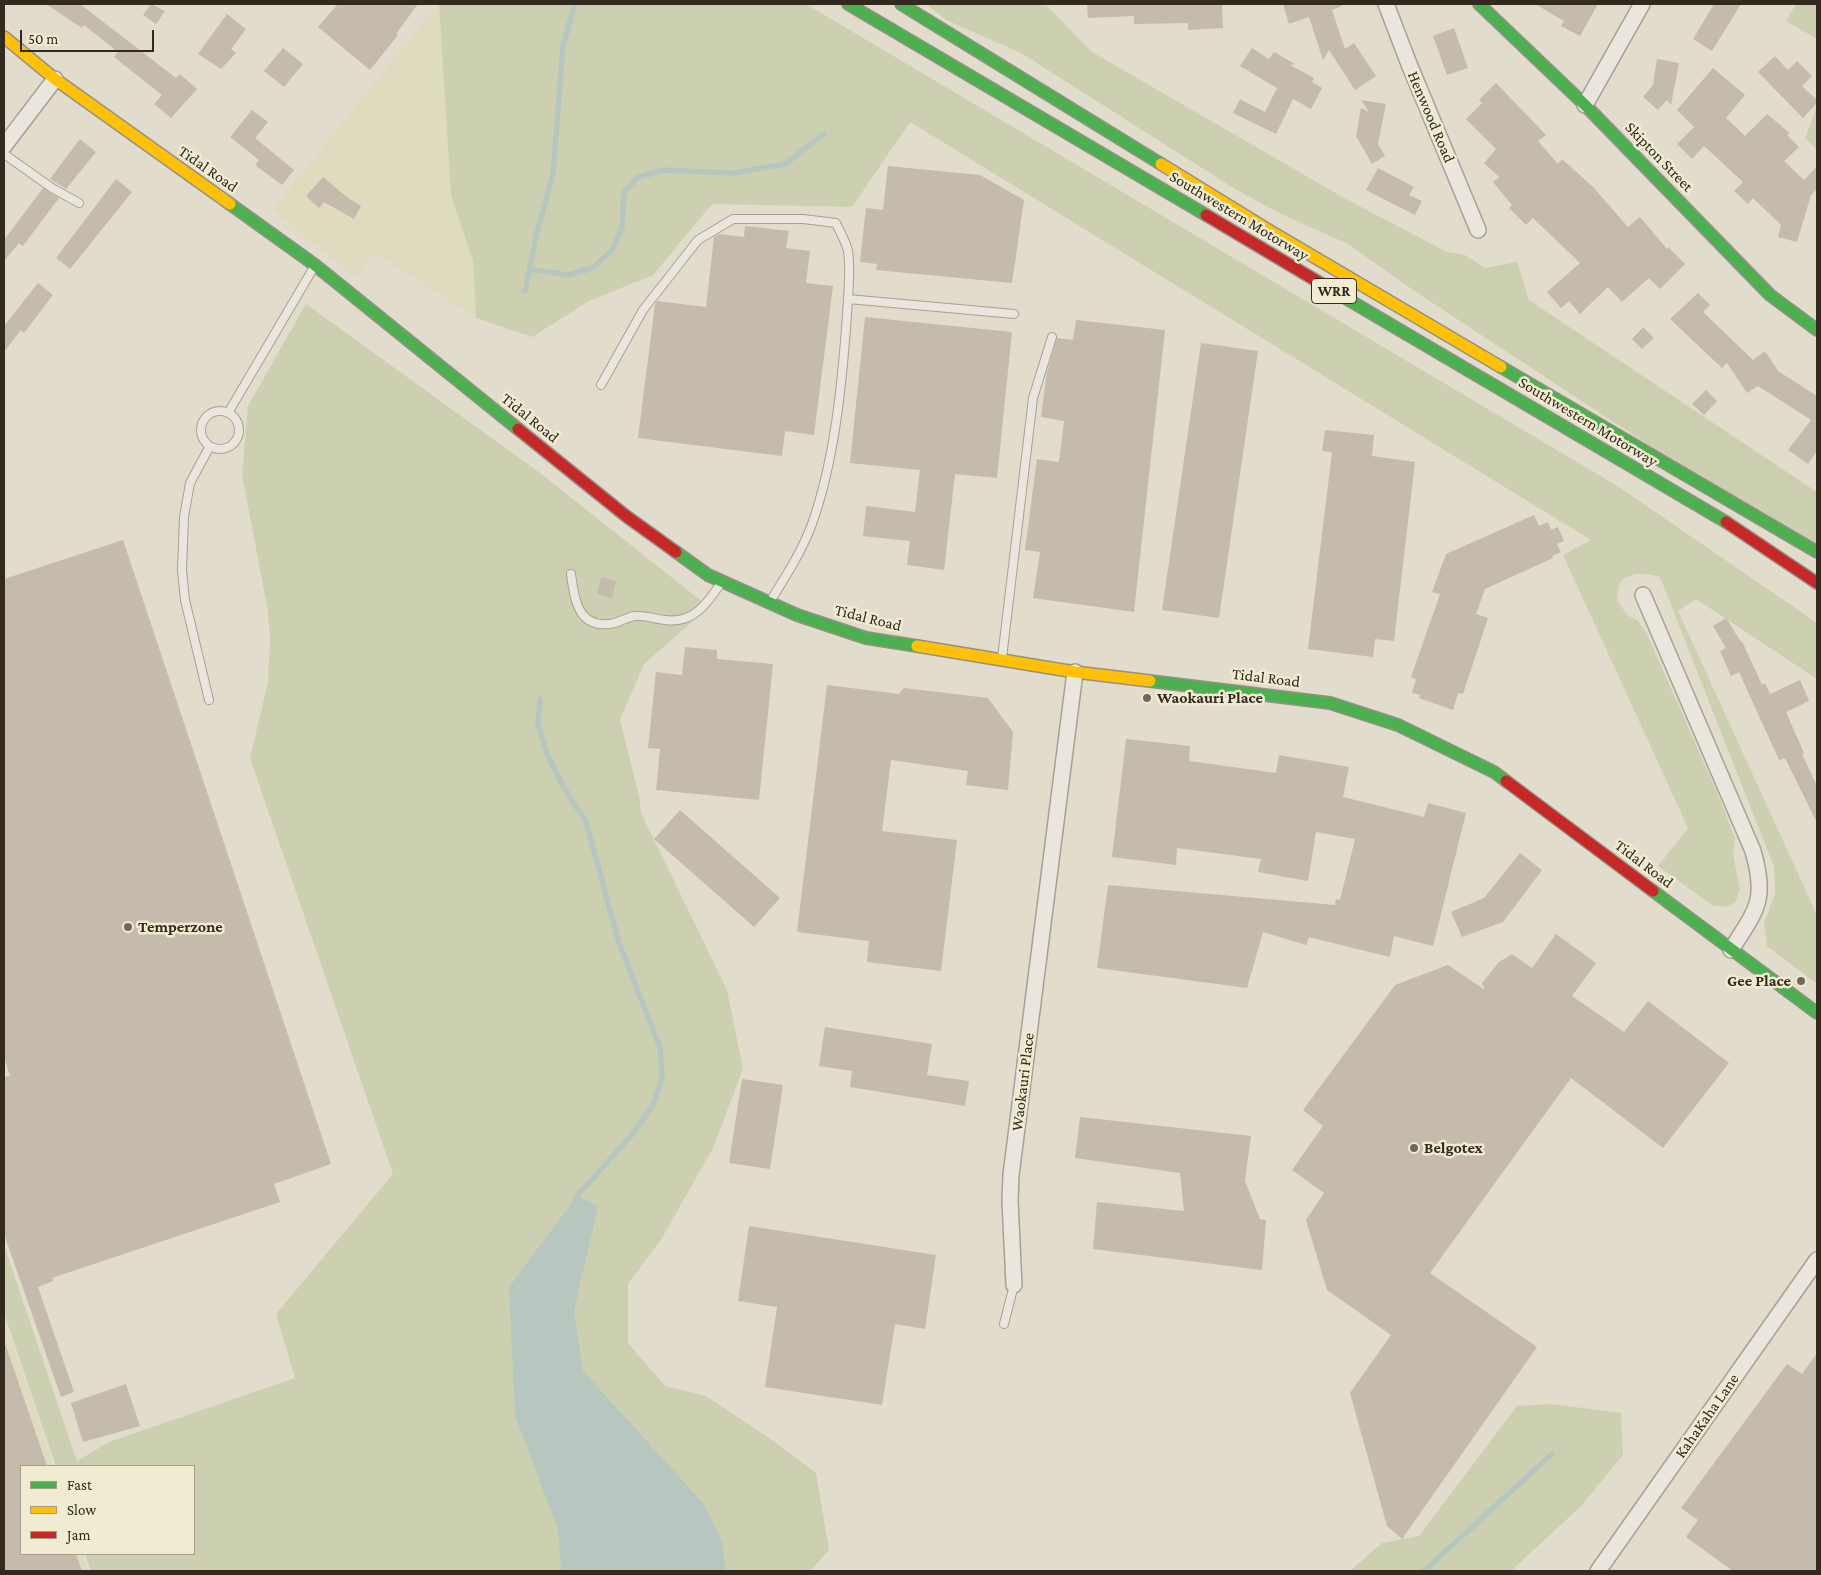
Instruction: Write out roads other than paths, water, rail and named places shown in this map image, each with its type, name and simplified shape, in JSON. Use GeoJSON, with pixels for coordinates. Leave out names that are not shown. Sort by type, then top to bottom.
{"type":"FeatureCollection","features":[{"type":"Feature","properties":{"kind":"main road","name":"Southwestern Motorway"},"geometry":{"type":"LineString","coordinates":[[848,4],[1724,521],[1817,583]]}},
{"type":"Feature","properties":{"kind":"main road","name":"Southwestern Motorway"},"geometry":{"type":"LineString","coordinates":[[901,4],[1270,231],[1817,552]]}},
{"type":"Feature","properties":{"kind":"main road","name":"Skipton Street"},"geometry":{"type":"LineString","coordinates":[[1479,4],[1585,105],[1770,295],[1817,330]]}},
{"type":"Feature","properties":{"kind":"main road","name":"Tidal Road"},"geometry":{"type":"LineString","coordinates":[[4,37],[56,79],[315,265],[626,516],[708,575],[797,615],[866,638],[1075,672],[1330,703],[1398,725],[1494,772],[1817,1013]]}},
{"type":"Feature","properties":{"kind":"street","name":"Henwood Road"},"geometry":{"type":"LineString","coordinates":[[1386,4],[1408,64],[1478,230]]}},
{"type":"Feature","properties":{"kind":"street"},"geometry":{"type":"LineString","coordinates":[[1585,105],[1642,4]]}},
{"type":"Feature","properties":{"kind":"street"},"geometry":{"type":"LineString","coordinates":[[4,146],[56,79]]}},
{"type":"Feature","properties":{"kind":"street"},"geometry":{"type":"LineString","coordinates":[[1643,595],[1753,850],[1757,865],[1760,883],[1756,910],[1731,950]]}},
{"type":"Feature","properties":{"kind":"street","name":"Waokauri Place"},"geometry":{"type":"LineString","coordinates":[[1014,1285],[1010,1200],[1011,1175],[1075,672]]}},
{"type":"Feature","properties":{"kind":"street","name":"KahaKaha Lane"},"geometry":{"type":"LineString","coordinates":[[1598,1571],[1817,1260]]}},
{"type":"Feature","properties":{"kind":"lane"},"geometry":{"type":"LineString","coordinates":[[4,154],[52,188],[79,203]]}},
{"type":"Feature","properties":{"kind":"lane"},"geometry":{"type":"LineString","coordinates":[[601,385],[643,310],[669,274],[698,240],[733,219],[803,219],[836,223],[848,250],[848,300],[844,355],[823,487],[812,526],[792,567],[769,602]]}},
{"type":"Feature","properties":{"kind":"lane"},"geometry":{"type":"LineString","coordinates":[[228,413],[315,265]]}},
{"type":"Feature","properties":{"kind":"lane"},"geometry":{"type":"LineString","coordinates":[[848,300],[1014,314]]}},
{"type":"Feature","properties":{"kind":"lane"},"geometry":{"type":"LineString","coordinates":[[1002,661],[1033,398],[1052,337]]}},
{"type":"Feature","properties":{"kind":"lane"},"geometry":{"type":"LineString","coordinates":[[222,411],[233,416],[239,427],[237,439],[233,444],[222,449],[210,446],[203,436],[203,424],[210,414],[222,411]]}},
{"type":"Feature","properties":{"kind":"lane"},"geometry":{"type":"LineString","coordinates":[[209,700],[185,600],[182,570],[184,517],[190,483],[210,446]]}},
{"type":"Feature","properties":{"kind":"lane"},"geometry":{"type":"LineString","coordinates":[[571,574],[574,602],[579,611],[593,621],[607,625],[636,616],[677,622],[703,608],[722,582]]}},
{"type":"Feature","properties":{"kind":"lane"},"geometry":{"type":"LineString","coordinates":[[1004,1324],[1014,1285]]}},
{"type":"Feature","properties":{"kind":"waterway"},"geometry":{"type":"LineString","coordinates":[[525,291],[537,232],[553,174],[563,46],[575,4]]}},
{"type":"Feature","properties":{"kind":"waterway"},"geometry":{"type":"LineString","coordinates":[[530,269],[568,275],[593,268],[613,249],[622,227],[624,192],[637,178],[663,170],[733,173],[785,164],[824,134]]}},
{"type":"Feature","properties":{"kind":"waterway"},"geometry":{"type":"LineString","coordinates":[[540,699],[538,724],[546,752],[563,786],[586,822],[619,943],[660,1047],[662,1079],[652,1107],[630,1137],[577,1196],[575,1204]]}},
{"type":"Feature","properties":{"kind":"waterway"},"geometry":{"type":"LineString","coordinates":[[1424,1571],[1552,1454]]}},
{"type":"Feature","properties":{"kind":"place","name":"Waokauri Place"},"geometry":{"type":"Point","coordinates":[1147,698]}},
{"type":"Feature","properties":{"kind":"place","name":"Temperzone"},"geometry":{"type":"Point","coordinates":[128,927]}},
{"type":"Feature","properties":{"kind":"place","name":"Gee Place"},"geometry":{"type":"Point","coordinates":[1801,981]}},
{"type":"Feature","properties":{"kind":"place","name":"Belgotex"},"geometry":{"type":"Point","coordinates":[1414,1148]}}]}
